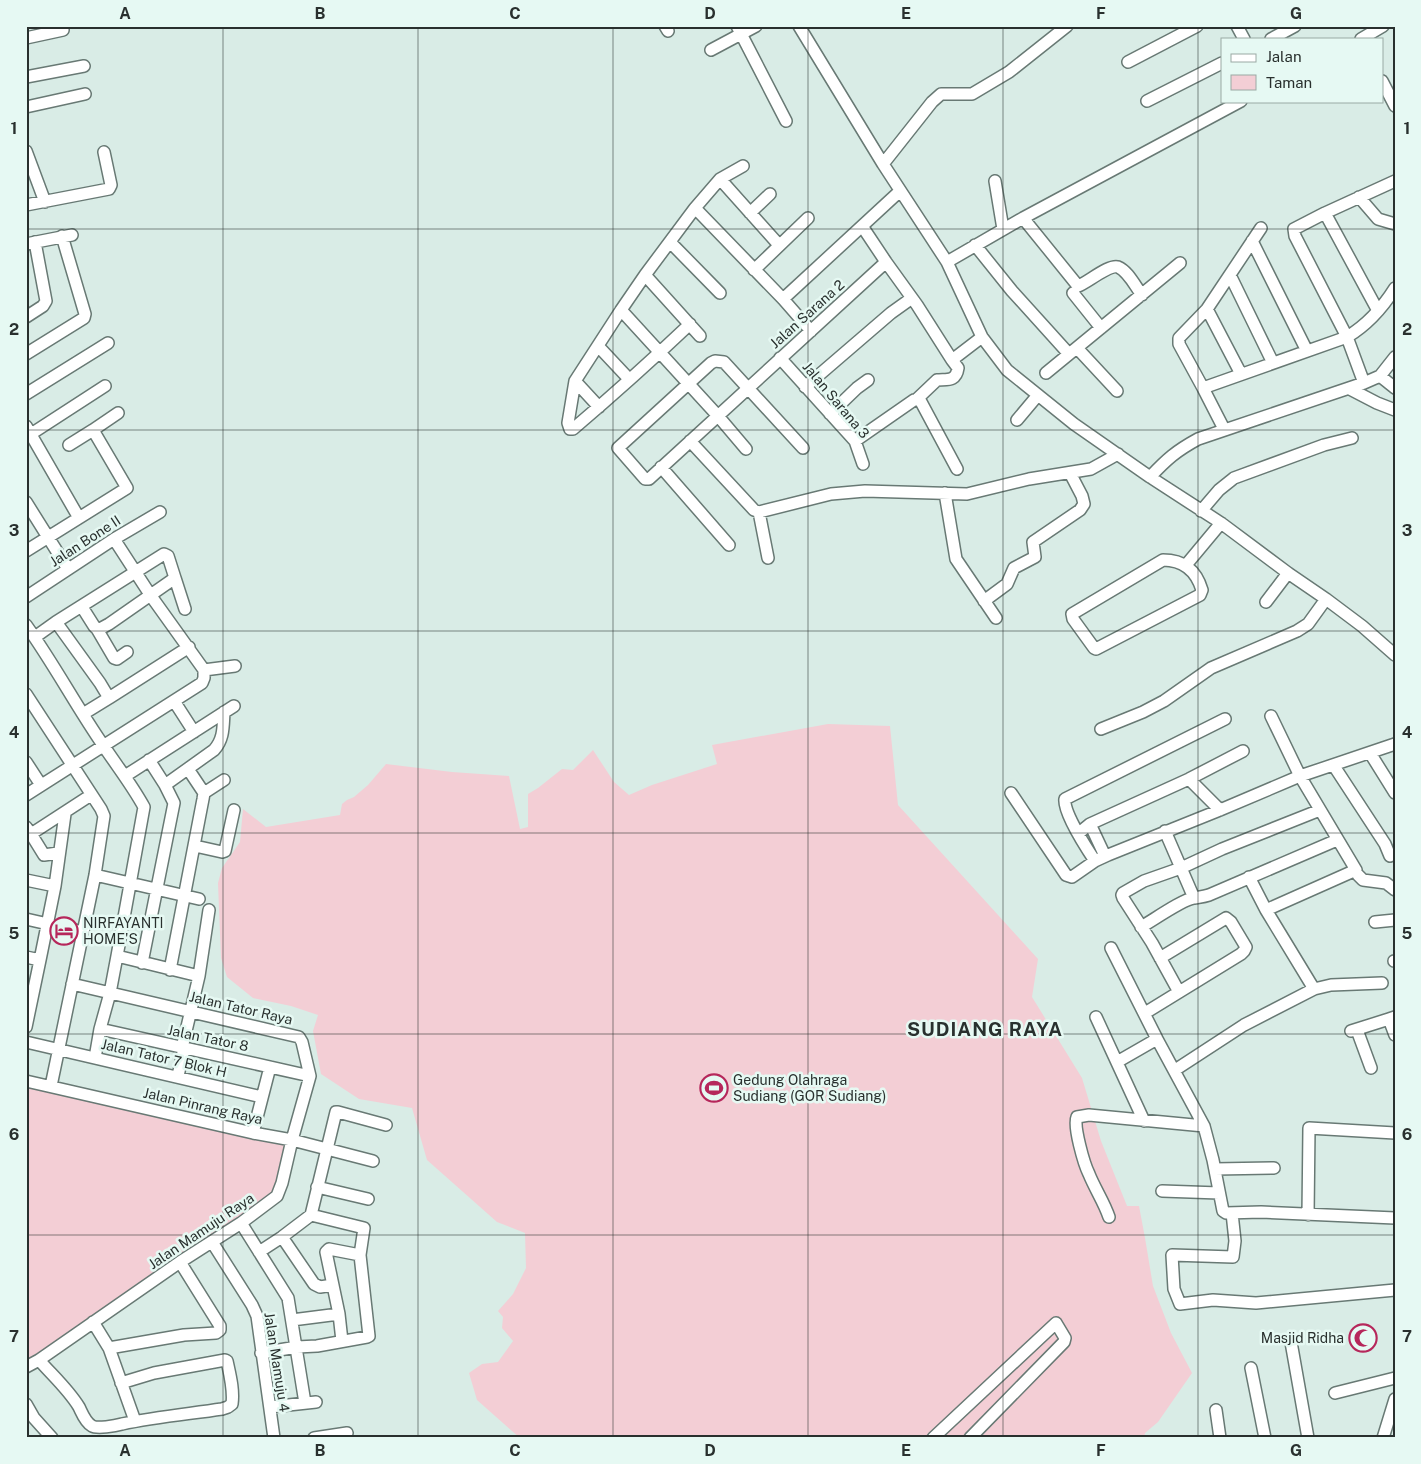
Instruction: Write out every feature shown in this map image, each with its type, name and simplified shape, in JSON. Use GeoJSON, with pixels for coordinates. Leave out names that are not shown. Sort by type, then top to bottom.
{"type":"FeatureCollection","features":[{"type":"Feature","properties":{"kind":"street"},"geometry":{"type":"LineString","coordinates":[[711,50],[739,30],[756,26]]}},
{"type":"Feature","properties":{"kind":"street"},"geometry":{"type":"LineString","coordinates":[[799,26],[883,164],[947,262],[982,337],[1008,370],[1074,424],[1201,510],[1326,599],[1362,626],[1395,655]]}},
{"type":"Feature","properties":{"kind":"street"},"geometry":{"type":"LineString","coordinates":[[883,164],[932,102],[941,94],[972,94],[1009,72],[1067,26]]}},
{"type":"Feature","properties":{"kind":"street"},"geometry":{"type":"LineString","coordinates":[[1128,62],[1196,26]]}},
{"type":"Feature","properties":{"kind":"street"},"geometry":{"type":"LineString","coordinates":[[1237,26],[1243,38]]}},
{"type":"Feature","properties":{"kind":"street"},"geometry":{"type":"LineString","coordinates":[[1273,38],[1295,26]]}},
{"type":"Feature","properties":{"kind":"street"},"geometry":{"type":"LineString","coordinates":[[1363,38],[1382,27]]}},
{"type":"Feature","properties":{"kind":"street"},"geometry":{"type":"LineString","coordinates":[[26,38],[63,30]]}},
{"type":"Feature","properties":{"kind":"street"},"geometry":{"type":"LineString","coordinates":[[739,30],[786,121]]}},
{"type":"Feature","properties":{"kind":"street"},"geometry":{"type":"LineString","coordinates":[[1147,101],[1221,64]]}},
{"type":"Feature","properties":{"kind":"street"},"geometry":{"type":"LineString","coordinates":[[26,78],[84,66]]}},
{"type":"Feature","properties":{"kind":"street"},"geometry":{"type":"LineString","coordinates":[[1384,85],[1395,106]]}},
{"type":"Feature","properties":{"kind":"street"},"geometry":{"type":"LineString","coordinates":[[26,107],[85,94]]}},
{"type":"Feature","properties":{"kind":"street"},"geometry":{"type":"LineString","coordinates":[[947,262],[1002,229],[1239,102]]}},
{"type":"Feature","properties":{"kind":"street"},"geometry":{"type":"LineString","coordinates":[[26,151],[29,169],[45,202]]}},
{"type":"Feature","properties":{"kind":"street"},"geometry":{"type":"LineString","coordinates":[[26,206],[109,189],[111,187],[104,152]]}},
{"type":"Feature","properties":{"kind":"street"},"geometry":{"type":"LineString","coordinates":[[690,324],[599,407],[573,429],[570,429],[568,423],[575,380],[621,310],[696,208],[720,180],[743,166]]}},
{"type":"Feature","properties":{"kind":"street"},"geometry":{"type":"LineString","coordinates":[[720,180],[779,245]]}},
{"type":"Feature","properties":{"kind":"street"},"geometry":{"type":"LineString","coordinates":[[996,181],[1002,229]]}},
{"type":"Feature","properties":{"kind":"street"},"geometry":{"type":"LineString","coordinates":[[1364,383],[1347,336],[1295,236],[1294,229],[1395,181]]}},
{"type":"Feature","properties":{"kind":"street"},"geometry":{"type":"LineString","coordinates":[[783,299],[900,191]]}},
{"type":"Feature","properties":{"kind":"street"},"geometry":{"type":"LineString","coordinates":[[750,213],[770,194]]}},
{"type":"Feature","properties":{"kind":"street"},"geometry":{"type":"LineString","coordinates":[[1359,197],[1378,219],[1395,224]]}},
{"type":"Feature","properties":{"kind":"street"},"geometry":{"type":"LineString","coordinates":[[696,208],[811,331]]}},
{"type":"Feature","properties":{"kind":"street"},"geometry":{"type":"LineString","coordinates":[[1325,213],[1378,311]]}},
{"type":"Feature","properties":{"kind":"street"},"geometry":{"type":"LineString","coordinates":[[754,270],[808,218]]}},
{"type":"Feature","properties":{"kind":"street"},"geometry":{"type":"LineString","coordinates":[[1023,218],[1078,286],[1113,267],[1118,267],[1142,295]]}},
{"type":"Feature","properties":{"kind":"street"},"geometry":{"type":"LineString","coordinates":[[855,441],[917,399],[934,382],[940,379],[947,380],[957,374],[958,368],[862,226]]}},
{"type":"Feature","properties":{"kind":"street"},"geometry":{"type":"LineString","coordinates":[[1224,430],[1204,388],[1178,341],[1207,309],[1261,228]]}},
{"type":"Feature","properties":{"kind":"street"},"geometry":{"type":"LineString","coordinates":[[26,317],[45,304],[31,243],[67,235],[85,314],[84,318],[26,354]]}},
{"type":"Feature","properties":{"kind":"street"},"geometry":{"type":"LineString","coordinates":[[1252,241],[1307,350]]}},
{"type":"Feature","properties":{"kind":"street"},"geometry":{"type":"LineString","coordinates":[[670,242],[720,294]]}},
{"type":"Feature","properties":{"kind":"street"},"geometry":{"type":"LineString","coordinates":[[975,246],[1012,291],[1117,391]]}},
{"type":"Feature","properties":{"kind":"street","name":"Jalan Sarana 2"},"geometry":{"type":"LineString","coordinates":[[688,384],[618,448],[645,480],[649,479],[750,388],[780,358],[886,262]]}},
{"type":"Feature","properties":{"kind":"street"},"geometry":{"type":"LineString","coordinates":[[1046,373],[1180,263]]}},
{"type":"Feature","properties":{"kind":"street"},"geometry":{"type":"LineString","coordinates":[[1230,274],[1273,363]]}},
{"type":"Feature","properties":{"kind":"street"},"geometry":{"type":"LineString","coordinates":[[645,275],[700,336]]}},
{"type":"Feature","properties":{"kind":"street"},"geometry":{"type":"LineString","coordinates":[[1204,388],[1347,336],[1361,328],[1378,311],[1395,288]]}},
{"type":"Feature","properties":{"kind":"street"},"geometry":{"type":"LineString","coordinates":[[1073,293],[1101,328]]}},
{"type":"Feature","properties":{"kind":"street"},"geometry":{"type":"LineString","coordinates":[[805,387],[891,313],[912,298]]}},
{"type":"Feature","properties":{"kind":"street"},"geometry":{"type":"LineString","coordinates":[[1207,309],[1241,374]]}},
{"type":"Feature","properties":{"kind":"street"},"geometry":{"type":"LineString","coordinates":[[621,310],[746,449]]}},
{"type":"Feature","properties":{"kind":"street"},"geometry":{"type":"LineString","coordinates":[[952,360],[982,337]]}},
{"type":"Feature","properties":{"kind":"street"},"geometry":{"type":"LineString","coordinates":[[26,394],[108,344]]}},
{"type":"Feature","properties":{"kind":"street"},"geometry":{"type":"LineString","coordinates":[[598,346],[629,379]]}},
{"type":"Feature","properties":{"kind":"street"},"geometry":{"type":"LineString","coordinates":[[1150,477],[1168,457],[1198,439],[1364,383],[1380,376],[1395,356]]}},
{"type":"Feature","properties":{"kind":"street","name":"Jalan Sarana 3"},"geometry":{"type":"LineString","coordinates":[[780,358],[855,441],[863,464]]}},
{"type":"Feature","properties":{"kind":"street"},"geometry":{"type":"LineString","coordinates":[[688,384],[711,363],[715,361],[724,362],[750,388],[803,448]]}},
{"type":"Feature","properties":{"kind":"street"},"geometry":{"type":"LineString","coordinates":[[1380,376],[1395,388]]}},
{"type":"Feature","properties":{"kind":"street"},"geometry":{"type":"LineString","coordinates":[[575,380],[599,407]]}},
{"type":"Feature","properties":{"kind":"street"},"geometry":{"type":"LineString","coordinates":[[830,414],[868,380]]}},
{"type":"Feature","properties":{"kind":"street"},"geometry":{"type":"LineString","coordinates":[[79,518],[28,430],[105,386]]}},
{"type":"Feature","properties":{"kind":"street"},"geometry":{"type":"LineString","coordinates":[[1350,388],[1377,403],[1395,410]]}},
{"type":"Feature","properties":{"kind":"street"},"geometry":{"type":"LineString","coordinates":[[1017,420],[1038,396]]}},
{"type":"Feature","properties":{"kind":"street"},"geometry":{"type":"LineString","coordinates":[[917,399],[921,402],[957,469]]}},
{"type":"Feature","properties":{"kind":"street"},"geometry":{"type":"LineString","coordinates":[[69,445],[118,413]]}},
{"type":"Feature","properties":{"kind":"street"},"geometry":{"type":"LineString","coordinates":[[26,551],[127,488],[93,430]]}},
{"type":"Feature","properties":{"kind":"street"},"geometry":{"type":"LineString","coordinates":[[1201,510],[1234,478],[1324,445],[1352,438]]}},
{"type":"Feature","properties":{"kind":"street"},"geometry":{"type":"LineString","coordinates":[[690,441],[754,510],[759,512],[831,494],[865,491],[967,494],[1029,479],[1091,469],[1118,454]]}},
{"type":"Feature","properties":{"kind":"street"},"geometry":{"type":"LineString","coordinates":[[661,467],[729,545]]}},
{"type":"Feature","properties":{"kind":"street"},"geometry":{"type":"LineString","coordinates":[[984,601],[1007,584],[1014,568],[1035,557],[1034,542],[1080,510],[1084,504],[1082,496],[1070,473]]}},
{"type":"Feature","properties":{"kind":"street"},"geometry":{"type":"LineString","coordinates":[[945,493],[956,559],[996,618]]}},
{"type":"Feature","properties":{"kind":"street"},"geometry":{"type":"LineString","coordinates":[[26,502],[68,569]]}},
{"type":"Feature","properties":{"kind":"street","name":"Jalan Bone II"},"geometry":{"type":"LineString","coordinates":[[26,597],[114,539],[160,512]]}},
{"type":"Feature","properties":{"kind":"street"},"geometry":{"type":"LineString","coordinates":[[759,512],[768,558]]}},
{"type":"Feature","properties":{"kind":"street"},"geometry":{"type":"LineString","coordinates":[[1186,565],[1221,524]]}},
{"type":"Feature","properties":{"kind":"street"},"geometry":{"type":"LineString","coordinates":[[26,794],[202,683],[204,678],[204,670],[151,596],[114,539]]}},
{"type":"Feature","properties":{"kind":"street"},"geometry":{"type":"LineString","coordinates":[[35,637],[164,554],[168,556],[185,609]]}},
{"type":"Feature","properties":{"kind":"street"},"geometry":{"type":"LineString","coordinates":[[1163,560],[1174,560],[1186,565],[1200,583],[1202,590],[1200,594],[1096,649],[1072,617],[1074,612],[1163,560]]}},
{"type":"Feature","properties":{"kind":"street"},"geometry":{"type":"LineString","coordinates":[[1266,602],[1288,573]]}},
{"type":"Feature","properties":{"kind":"street"},"geometry":{"type":"LineString","coordinates":[[97,629],[102,629],[176,578]]}},
{"type":"Feature","properties":{"kind":"street"},"geometry":{"type":"LineString","coordinates":[[1101,729],[1143,712],[1164,701],[1211,668],[1297,631],[1308,624],[1326,599]]}},
{"type":"Feature","properties":{"kind":"street"},"geometry":{"type":"LineString","coordinates":[[82,606],[114,658],[127,652]]}},
{"type":"Feature","properties":{"kind":"street"},"geometry":{"type":"LineString","coordinates":[[56,622],[109,698]]}},
{"type":"Feature","properties":{"kind":"street"},"geometry":{"type":"LineString","coordinates":[[26,625],[103,746],[126,776],[144,807],[110,993],[100,1029],[95,1058]]}},
{"type":"Feature","properties":{"kind":"street"},"geometry":{"type":"LineString","coordinates":[[83,714],[189,647]]}},
{"type":"Feature","properties":{"kind":"street"},"geometry":{"type":"LineString","coordinates":[[204,670],[235,666]]}},
{"type":"Feature","properties":{"kind":"street"},"geometry":{"type":"LineString","coordinates":[[26,694],[104,816],[95,875],[51,1086]]}},
{"type":"Feature","properties":{"kind":"street"},"geometry":{"type":"LineString","coordinates":[[174,701],[194,732]]}},
{"type":"Feature","properties":{"kind":"street"},"geometry":{"type":"LineString","coordinates":[[126,776],[229,709],[220,744],[165,785]]}},
{"type":"Feature","properties":{"kind":"street"},"geometry":{"type":"LineString","coordinates":[[1266,910],[1356,870],[1300,776],[1271,716]]}},
{"type":"Feature","properties":{"kind":"street"},"geometry":{"type":"LineString","coordinates":[[1100,859],[1078,833],[1064,802],[1065,799],[1225,719]]}},
{"type":"Feature","properties":{"kind":"street"},"geometry":{"type":"LineString","coordinates":[[1011,793],[1066,875],[1072,877],[1100,859],[1166,831],[1300,776],[1395,744]]}},
{"type":"Feature","properties":{"kind":"street"},"geometry":{"type":"LineString","coordinates":[[1078,833],[1090,824],[1189,779],[1243,751]]}},
{"type":"Feature","properties":{"kind":"street"},"geometry":{"type":"LineString","coordinates":[[1370,753],[1395,793]]}},
{"type":"Feature","properties":{"kind":"street"},"geometry":{"type":"LineString","coordinates":[[142,964],[174,803],[149,760]]}},
{"type":"Feature","properties":{"kind":"street"},"geometry":{"type":"LineString","coordinates":[[26,762],[41,785]]}},
{"type":"Feature","properties":{"kind":"street"},"geometry":{"type":"LineString","coordinates":[[1334,766],[1385,844],[1390,856]]}},
{"type":"Feature","properties":{"kind":"street"},"geometry":{"type":"LineString","coordinates":[[170,970],[204,793],[188,769]]}},
{"type":"Feature","properties":{"kind":"street"},"geometry":{"type":"LineString","coordinates":[[1189,779],[1220,810]]}},
{"type":"Feature","properties":{"kind":"street"},"geometry":{"type":"LineString","coordinates":[[204,793],[224,780]]}},
{"type":"Feature","properties":{"kind":"street"},"geometry":{"type":"LineString","coordinates":[[58,854],[44,855],[29,831],[64,814],[92,795]]}},
{"type":"Feature","properties":{"kind":"street"},"geometry":{"type":"LineString","coordinates":[[194,846],[225,851],[234,810]]}},
{"type":"Feature","properties":{"kind":"street"},"geometry":{"type":"LineString","coordinates":[[1179,992],[1152,943],[1123,898],[1123,893],[1144,881],[1181,868],[1222,849],[1320,810]]}},
{"type":"Feature","properties":{"kind":"street"},"geometry":{"type":"LineString","coordinates":[[26,1027],[55,886],[64,814]]}},
{"type":"Feature","properties":{"kind":"street"},"geometry":{"type":"LineString","coordinates":[[1090,824],[1100,859]]}},
{"type":"Feature","properties":{"kind":"street"},"geometry":{"type":"LineString","coordinates":[[1166,831],[1194,898]]}},
{"type":"Feature","properties":{"kind":"street"},"geometry":{"type":"LineString","coordinates":[[1141,927],[1183,902],[1194,898],[1202,898],[1337,840]]}},
{"type":"Feature","properties":{"kind":"street"},"geometry":{"type":"LineString","coordinates":[[1358,874],[1362,880],[1386,883],[1395,890]]}},
{"type":"Feature","properties":{"kind":"street"},"geometry":{"type":"LineString","coordinates":[[95,875],[200,899]]}},
{"type":"Feature","properties":{"kind":"street"},"geometry":{"type":"LineString","coordinates":[[1249,877],[1266,910],[1314,989]]}},
{"type":"Feature","properties":{"kind":"street"},"geometry":{"type":"LineString","coordinates":[[26,880],[55,886]]}},
{"type":"Feature","properties":{"kind":"street"},"geometry":{"type":"LineString","coordinates":[[178,1076],[199,976],[209,910]]}},
{"type":"Feature","properties":{"kind":"street"},"geometry":{"type":"LineString","coordinates":[[1144,1013],[1241,954],[1246,949],[1245,944],[1231,922],[1226,918],[1160,958]]}},
{"type":"Feature","properties":{"kind":"street"},"geometry":{"type":"LineString","coordinates":[[26,919],[83,932]]}},
{"type":"Feature","properties":{"kind":"street"},"geometry":{"type":"LineString","coordinates":[[1375,922],[1395,920]]}},
{"type":"Feature","properties":{"kind":"street"},"geometry":{"type":"LineString","coordinates":[[1111,948],[1204,1126],[1223,1211],[1226,1213],[1261,1212],[1395,1218]]}},
{"type":"Feature","properties":{"kind":"street"},"geometry":{"type":"LineString","coordinates":[[117,956],[142,964],[199,976]]}},
{"type":"Feature","properties":{"kind":"street"},"geometry":{"type":"LineString","coordinates":[[26,957],[40,960]]}},
{"type":"Feature","properties":{"kind":"street"},"geometry":{"type":"LineString","coordinates":[[1175,1070],[1244,1025],[1314,989],[1331,985],[1382,983]]}},
{"type":"Feature","properties":{"kind":"street","name":"Jalan Tator Raya"},"geometry":{"type":"LineString","coordinates":[[72,984],[300,1037],[310,1076],[292,1140]]}},
{"type":"Feature","properties":{"kind":"street"},"geometry":{"type":"LineString","coordinates":[[1096,1017],[1144,1121]]}},
{"type":"Feature","properties":{"kind":"street"},"geometry":{"type":"LineString","coordinates":[[1371,1068],[1354,1031],[1392,1018],[1395,1035]]}},
{"type":"Feature","properties":{"kind":"street","name":"Jalan Tator 8"},"geometry":{"type":"LineString","coordinates":[[100,1029],[310,1076]]}},
{"type":"Feature","properties":{"kind":"street"},"geometry":{"type":"LineString","coordinates":[[1117,1062],[1157,1039]]}},
{"type":"Feature","properties":{"kind":"street","name":"Jalan Tator 7 Blok H"},"geometry":{"type":"LineString","coordinates":[[26,1042],[262,1097]]}},
{"type":"Feature","properties":{"kind":"street"},"geometry":{"type":"LineString","coordinates":[[253,1133],[270,1067]]}},
{"type":"Feature","properties":{"kind":"street","name":"Jalan Pinrang Raya"},"geometry":{"type":"LineString","coordinates":[[26,1080],[253,1133],[292,1140],[374,1161]]}},
{"type":"Feature","properties":{"kind":"street"},"geometry":{"type":"LineString","coordinates":[[259,1252],[282,1238],[311,1214],[336,1112],[386,1125]]}},
{"type":"Feature","properties":{"kind":"street"},"geometry":{"type":"LineString","coordinates":[[1110,1217],[1088,1173],[1075,1128],[1075,1120],[1079,1116],[1089,1115],[1204,1126]]}},
{"type":"Feature","properties":{"kind":"street"},"geometry":{"type":"LineString","coordinates":[[1308,1215],[1309,1128],[1395,1133]]}},
{"type":"Feature","properties":{"kind":"street","name":"Jalan Mamuju Raya"},"geometry":{"type":"LineString","coordinates":[[26,1367],[39,1360],[278,1196],[292,1140]]}},
{"type":"Feature","properties":{"kind":"street"},"geometry":{"type":"LineString","coordinates":[[1215,1169],[1274,1168]]}},
{"type":"Feature","properties":{"kind":"street"},"geometry":{"type":"LineString","coordinates":[[317,1187],[368,1199]]}},
{"type":"Feature","properties":{"kind":"street"},"geometry":{"type":"LineString","coordinates":[[1162,1191],[1219,1194]]}},
{"type":"Feature","properties":{"kind":"street"},"geometry":{"type":"LineString","coordinates":[[1232,1213],[1233,1257],[1172,1255],[1174,1289],[1180,1304],[1212,1300],[1256,1303],[1395,1290]]}},
{"type":"Feature","properties":{"kind":"street"},"geometry":{"type":"LineString","coordinates":[[262,1353],[297,1347],[317,1346],[367,1337],[369,1335],[360,1255],[363,1227],[311,1214]]}},
{"type":"Feature","properties":{"kind":"street"},"geometry":{"type":"LineString","coordinates":[[241,1222],[288,1298],[297,1347],[311,1402],[270,1408]]}},
{"type":"Feature","properties":{"kind":"street"},"geometry":{"type":"LineString","coordinates":[[282,1238],[314,1284],[320,1287],[333,1285]]}},
{"type":"Feature","properties":{"kind":"street","name":"Jalan Mamuju 4"},"geometry":{"type":"LineString","coordinates":[[212,1242],[256,1312],[274,1438]]}},
{"type":"Feature","properties":{"kind":"street"},"geometry":{"type":"LineString","coordinates":[[342,1340],[339,1314],[326,1252],[329,1248],[360,1255]]}},
{"type":"Feature","properties":{"kind":"street"},"geometry":{"type":"LineString","coordinates":[[108,1348],[184,1335],[216,1333],[220,1330],[220,1326],[180,1262]]}},
{"type":"Feature","properties":{"kind":"street"},"geometry":{"type":"LineString","coordinates":[[292,1320],[339,1314]]}},
{"type":"Feature","properties":{"kind":"street"},"geometry":{"type":"LineString","coordinates":[[93,1322],[108,1348],[135,1421]]}},
{"type":"Feature","properties":{"kind":"street"},"geometry":{"type":"LineString","coordinates":[[936,1437],[1056,1323],[1065,1338],[1064,1342],[970,1438]]}},
{"type":"Feature","properties":{"kind":"street"},"geometry":{"type":"LineString","coordinates":[[1291,1342],[1308,1438]]}},
{"type":"Feature","properties":{"kind":"street"},"geometry":{"type":"LineString","coordinates":[[39,1360],[69,1393],[91,1426],[95,1427],[114,1426],[228,1407],[232,1404],[233,1396],[227,1361],[225,1360],[154,1373],[121,1383]]}},
{"type":"Feature","properties":{"kind":"street"},"geometry":{"type":"LineString","coordinates":[[1251,1368],[1265,1438]]}},
{"type":"Feature","properties":{"kind":"street"},"geometry":{"type":"LineString","coordinates":[[1335,1393],[1395,1378]]}},
{"type":"Feature","properties":{"kind":"street"},"geometry":{"type":"LineString","coordinates":[[1383,1438],[1395,1399]]}},
{"type":"Feature","properties":{"kind":"street"},"geometry":{"type":"LineString","coordinates":[[26,1404],[34,1418],[52,1438]]}},
{"type":"Feature","properties":{"kind":"street"},"geometry":{"type":"LineString","coordinates":[[1216,1410],[1220,1438]]}},
{"type":"Feature","properties":{"kind":"street"},"geometry":{"type":"LineString","coordinates":[[314,1438],[348,1433]]}},
{"type":"Feature","properties":{"kind":"green space","name":"Gedung Olahraga Sudiang (GOR Sudiang)"},"geometry":{"type":"Polygon","coordinates":[[[828,724],[890,726],[898,805],[1038,959],[1032,997],[1082,1078],[1101,1141],[1127,1206],[1139,1206],[1153,1286],[1171,1333],[1192,1373],[1158,1422],[1145,1433],[1144,1438],[520,1438],[477,1400],[469,1373],[482,1364],[498,1362],[513,1341],[502,1328],[503,1317],[498,1311],[513,1294],[526,1268],[525,1233],[497,1222],[427,1160],[412,1108],[359,1099],[321,1074],[313,1031],[318,1015],[291,1006],[253,998],[227,977],[221,958],[218,883],[222,868],[240,842],[243,809],[266,827],[340,815],[342,804],[368,785],[386,764],[452,772],[509,776],[520,829],[528,827],[528,794],[562,769],[573,770],[593,750],[614,782],[629,795],[652,785],[717,764],[712,745],[828,724]]]}},
{"type":"Feature","properties":{"kind":"green space"},"geometry":{"type":"Polygon","coordinates":[[[26,1081],[292,1140],[280,1192],[26,1367],[26,1081]]]}},
{"type":"Feature","properties":{"kind":"place","name":"NIRFAYANTI HOME'S"},"geometry":{"type":"Point","coordinates":[64,931]}},
{"type":"Feature","properties":{"kind":"place","name":"Gedung Olahraga Sudiang (GOR Sudiang)"},"geometry":{"type":"Point","coordinates":[714,1088]}},
{"type":"Feature","properties":{"kind":"place","name":"Masjid Ridha"},"geometry":{"type":"Point","coordinates":[1363,1338]}},
{"type":"Feature","properties":{"kind":"district","name":"SUDIANG RAYA"},"geometry":{"type":"Point","coordinates":[985,1029]}}]}
